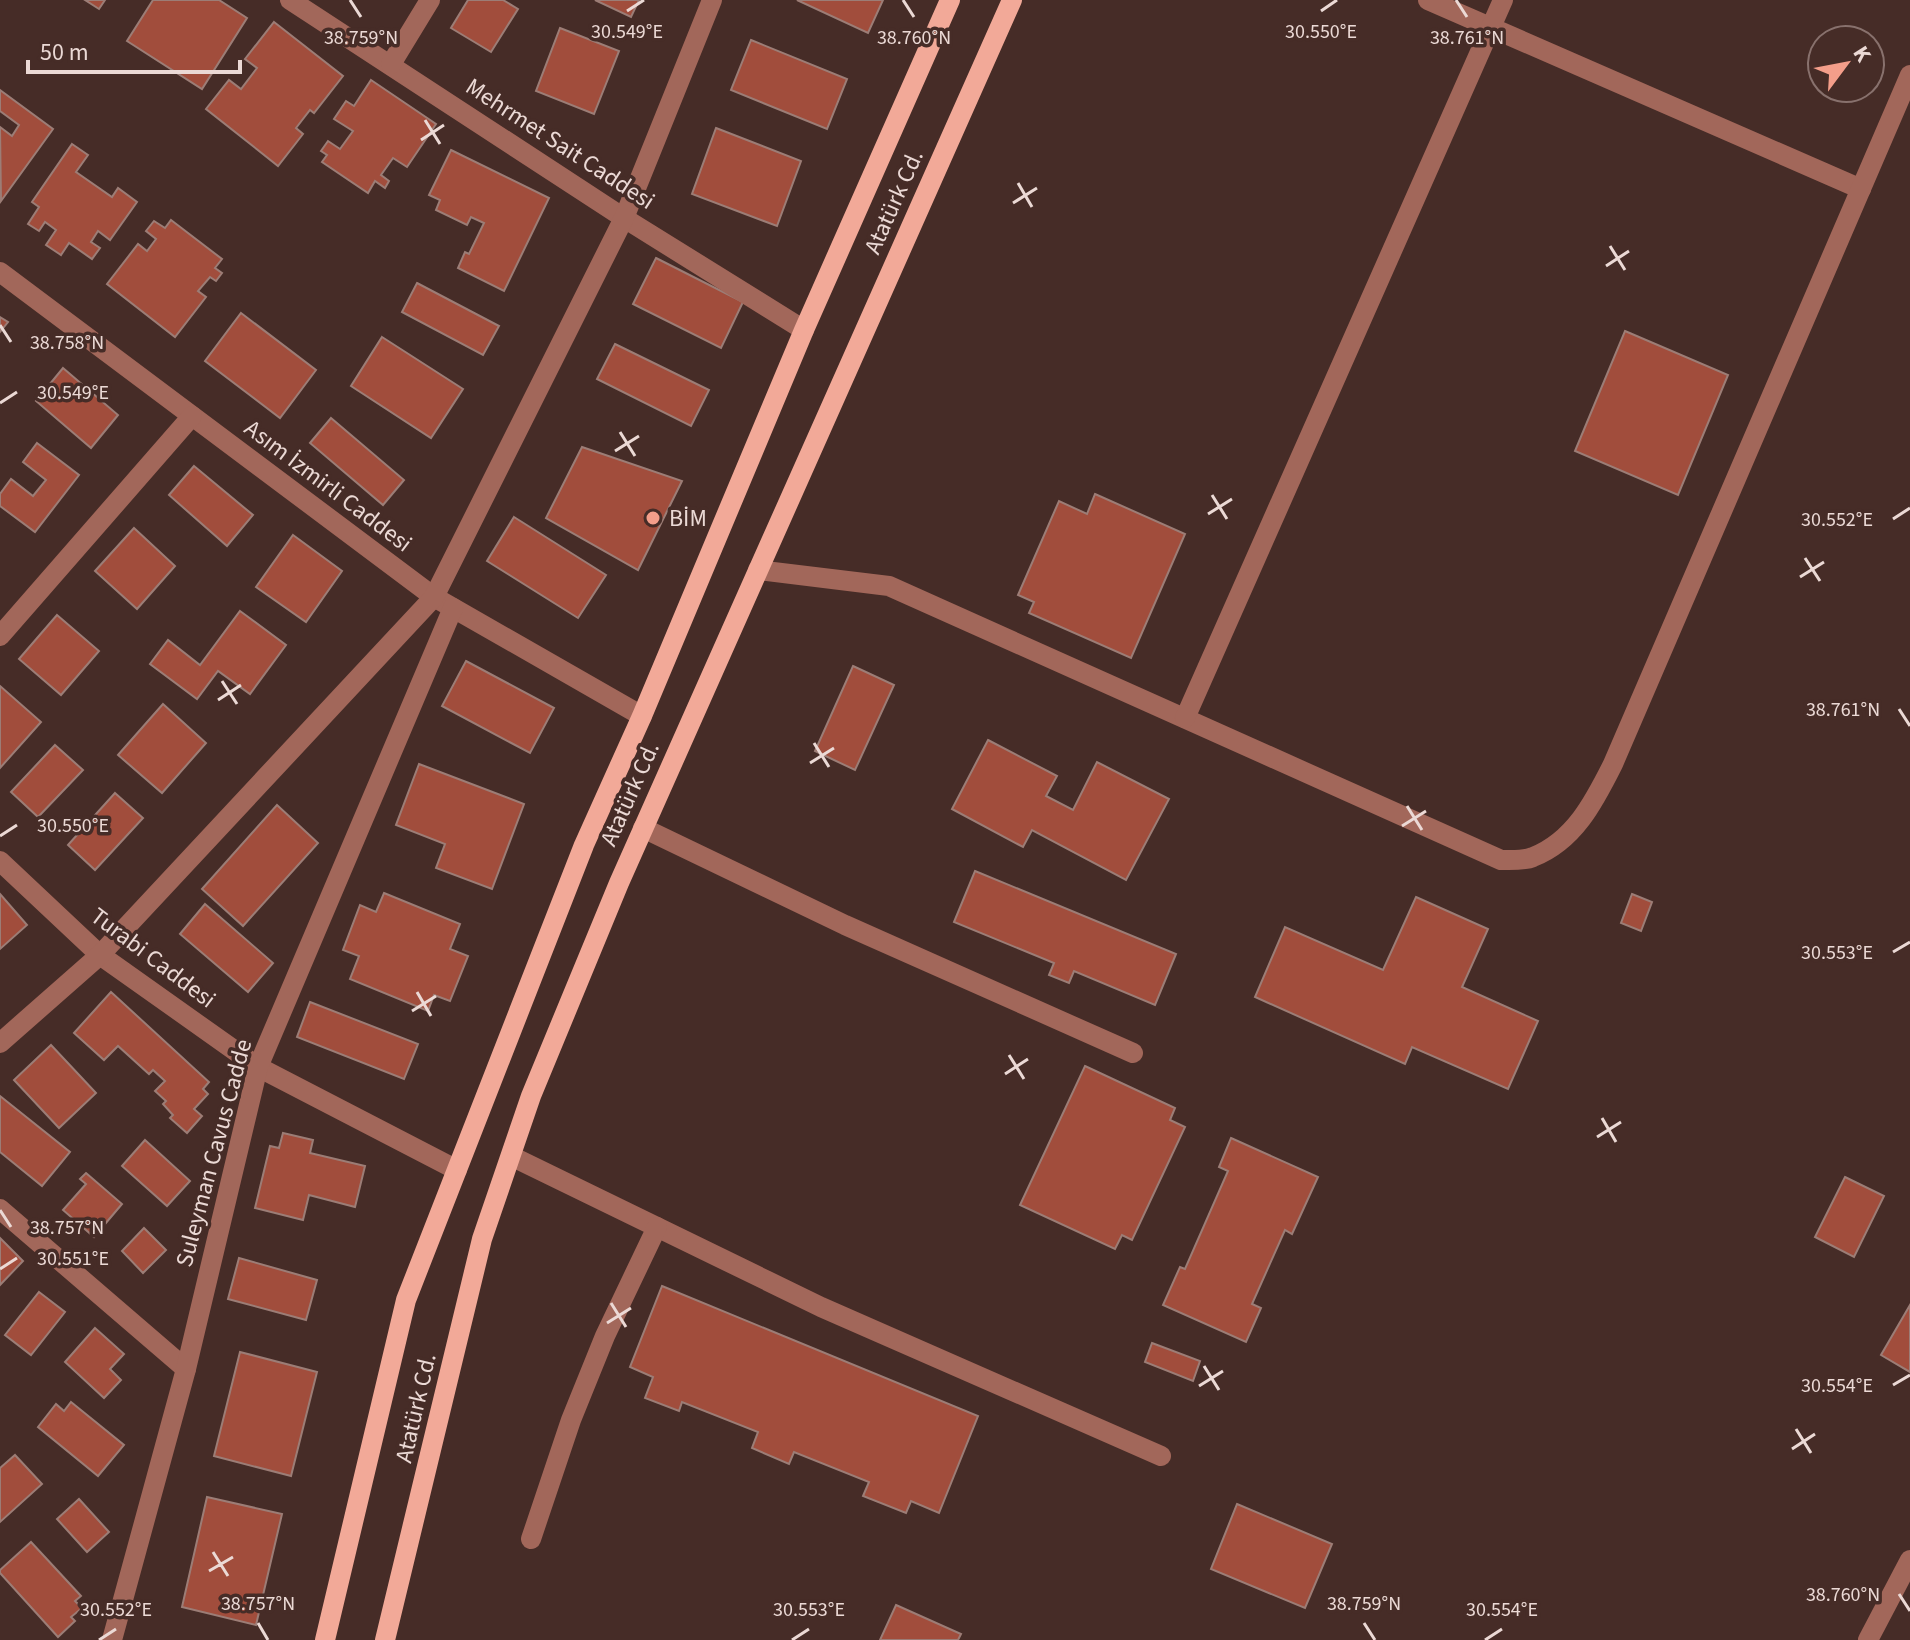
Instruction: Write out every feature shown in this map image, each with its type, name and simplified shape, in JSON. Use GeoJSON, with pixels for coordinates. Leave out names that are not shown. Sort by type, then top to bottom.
{"type":"FeatureCollection","features":[{"type":"Feature","properties":{"kind":"main road","name":"Atatürk Cd."},"geometry":{"type":"LineString","coordinates":[[325,1640],[406,1300],[584,845],[642,716],[804,330],[950,0]]}},
{"type":"Feature","properties":{"kind":"main road","name":"Atatürk Cd."},"geometry":{"type":"LineString","coordinates":[[385,1640],[482,1239],[531,1096],[643,828],[1012,0]]}},
{"type":"Feature","properties":{"kind":"street","name":"Mehrmet Sait Caddesi"},"geometry":{"type":"LineString","coordinates":[[290,0],[624,218],[804,330]]}},
{"type":"Feature","properties":{"kind":"street"},"geometry":{"type":"LineString","coordinates":[[391,64],[430,0]]}},
{"type":"Feature","properties":{"kind":"street"},"geometry":{"type":"LineString","coordinates":[[0,1043],[100,955],[434,597],[624,218],[712,0]]}},
{"type":"Feature","properties":{"kind":"street"},"geometry":{"type":"LineString","coordinates":[[1428,0],[1861,189]]}},
{"type":"Feature","properties":{"kind":"street"},"geometry":{"type":"LineString","coordinates":[[1185,718],[1503,0]]}},
{"type":"Feature","properties":{"kind":"street"},"geometry":{"type":"LineString","coordinates":[[758,570],[889,586],[1501,860],[1530,859],[1564,840],[1590,808],[1613,764],[1910,75]]}},
{"type":"Feature","properties":{"kind":"street","name":"Asım İzmirli Caddesi"},"geometry":{"type":"LineString","coordinates":[[0,272],[434,597],[642,716]]}},
{"type":"Feature","properties":{"kind":"street"},"geometry":{"type":"LineString","coordinates":[[0,636],[192,416]]}},
{"type":"Feature","properties":{"kind":"street","name":"Suleyman Cavus Cadde"},"geometry":{"type":"LineString","coordinates":[[112,1640],[186,1369],[258,1067],[453,608]]}},
{"type":"Feature","properties":{"kind":"street"},"geometry":{"type":"LineString","coordinates":[[643,828],[845,925],[1133,1053]]}},
{"type":"Feature","properties":{"kind":"street","name":"Turabi Caddesi"},"geometry":{"type":"LineString","coordinates":[[0,861],[100,955],[258,1067],[457,1170]]}},
{"type":"Feature","properties":{"kind":"street"},"geometry":{"type":"LineString","coordinates":[[511,1156],[821,1307],[1161,1456]]}},
{"type":"Feature","properties":{"kind":"street"},"geometry":{"type":"LineString","coordinates":[[0,1209],[186,1369]]}},
{"type":"Feature","properties":{"kind":"street"},"geometry":{"type":"LineString","coordinates":[[531,1539],[571,1420],[605,1336],[657,1227]]}},
{"type":"Feature","properties":{"kind":"street"},"geometry":{"type":"LineString","coordinates":[[1868,1640],[1910,1560]]}},
{"type":"Feature","properties":{"kind":"building"},"geometry":{"type":"Polygon","coordinates":[[[85,0],[105,0],[99,9],[85,0]]]}},
{"type":"Feature","properties":{"kind":"building"},"geometry":{"type":"Polygon","coordinates":[[[153,0],[219,0],[247,18],[202,89],[127,41],[153,0]]]}},
{"type":"Feature","properties":{"kind":"building"},"geometry":{"type":"Polygon","coordinates":[[[468,0],[503,0],[518,9],[491,52],[451,28],[468,0]]]}},
{"type":"Feature","properties":{"kind":"building"},"geometry":{"type":"Polygon","coordinates":[[[595,0],[639,0],[631,17],[595,0]]]}},
{"type":"Feature","properties":{"kind":"building"},"geometry":{"type":"Polygon","coordinates":[[[797,0],[883,0],[868,33],[797,0]]]}},
{"type":"Feature","properties":{"kind":"building"},"geometry":{"type":"Polygon","coordinates":[[[274,22],[343,76],[314,113],[310,110],[296,128],[303,134],[278,166],[206,109],[229,80],[241,89],[257,68],[245,59],[274,22]]]}},
{"type":"Feature","properties":{"kind":"building"},"geometry":{"type":"Polygon","coordinates":[[[560,28],[619,51],[594,114],[536,91],[560,28]]]}},
{"type":"Feature","properties":{"kind":"building"},"geometry":{"type":"Polygon","coordinates":[[[751,40],[847,79],[827,129],[731,90],[751,40]]]}},
{"type":"Feature","properties":{"kind":"building"},"geometry":{"type":"Polygon","coordinates":[[[371,80],[436,124],[407,167],[393,158],[381,175],[389,181],[385,188],[375,181],[368,193],[322,162],[327,155],[321,151],[328,141],[340,149],[353,131],[334,119],[346,101],[354,106],[371,80]]]}},
{"type":"Feature","properties":{"kind":"building"},"geometry":{"type":"Polygon","coordinates":[[[0,90],[53,129],[1,201],[0,127],[12,136],[19,125],[0,111],[0,90]]]}},
{"type":"Feature","properties":{"kind":"building"},"geometry":{"type":"Polygon","coordinates":[[[716,128],[801,161],[777,226],[692,194],[716,128]]]}},
{"type":"Feature","properties":{"kind":"building"},"geometry":{"type":"Polygon","coordinates":[[[72,144],[88,155],[76,172],[112,197],[118,188],[137,202],[110,240],[98,231],[91,242],[100,248],[92,259],[69,243],[61,255],[46,245],[56,230],[45,222],[39,231],[28,224],[39,207],[32,202],[72,144]]]}},
{"type":"Feature","properties":{"kind":"building"},"geometry":{"type":"Polygon","coordinates":[[[451,150],[549,198],[504,291],[458,268],[465,252],[469,254],[484,223],[471,217],[467,225],[436,210],[440,200],[429,195],[451,150]]]}},
{"type":"Feature","properties":{"kind":"building"},"geometry":{"type":"Polygon","coordinates":[[[171,220],[222,259],[215,268],[222,273],[216,281],[210,277],[198,291],[206,297],[175,337],[107,284],[138,244],[147,251],[156,239],[146,231],[154,221],[165,228],[171,220]]]}},
{"type":"Feature","properties":{"kind":"building"},"geometry":{"type":"Polygon","coordinates":[[[656,258],[743,302],[721,348],[633,304],[656,258]]]}},
{"type":"Feature","properties":{"kind":"building"},"geometry":{"type":"Polygon","coordinates":[[[417,283],[499,326],[483,355],[402,312],[417,283]]]}},
{"type":"Feature","properties":{"kind":"building"},"geometry":{"type":"Polygon","coordinates":[[[241,313],[316,370],[280,418],[205,361],[241,313]]]}},
{"type":"Feature","properties":{"kind":"building"},"geometry":{"type":"Polygon","coordinates":[[[0,317],[8,322],[0,332],[0,317]]]}},
{"type":"Feature","properties":{"kind":"building"},"geometry":{"type":"Polygon","coordinates":[[[1625,331],[1728,375],[1678,495],[1575,451],[1625,331]]]}},
{"type":"Feature","properties":{"kind":"building"},"geometry":{"type":"Polygon","coordinates":[[[382,337],[463,389],[431,438],[351,386],[382,337]]]}},
{"type":"Feature","properties":{"kind":"building"},"geometry":{"type":"Polygon","coordinates":[[[615,344],[709,390],[691,426],[597,379],[615,344]]]}},
{"type":"Feature","properties":{"kind":"building"},"geometry":{"type":"Polygon","coordinates":[[[63,368],[118,415],[91,448],[36,401],[63,368]]]}},
{"type":"Feature","properties":{"kind":"building"},"geometry":{"type":"Polygon","coordinates":[[[331,418],[404,480],[383,505],[310,443],[331,418]]]}},
{"type":"Feature","properties":{"kind":"building"},"geometry":{"type":"Polygon","coordinates":[[[37,443],[79,475],[35,532],[0,506],[0,494],[11,479],[33,496],[46,480],[23,462],[37,443]]]}},
{"type":"Feature","properties":{"kind":"building"},"geometry":{"type":"Polygon","coordinates":[[[582,447],[682,481],[638,570],[546,518],[582,447]]]}},
{"type":"Feature","properties":{"kind":"building"},"geometry":{"type":"Polygon","coordinates":[[[194,466],[253,515],[227,546],[169,495],[194,466]]]}},
{"type":"Feature","properties":{"kind":"building"},"geometry":{"type":"Polygon","coordinates":[[[1095,494],[1185,534],[1131,658],[1029,613],[1034,602],[1018,595],[1059,501],[1087,514],[1095,494]]]}},
{"type":"Feature","properties":{"kind":"building"},"geometry":{"type":"Polygon","coordinates":[[[514,517],[606,575],[578,618],[487,561],[514,517]]]}},
{"type":"Feature","properties":{"kind":"building"},"geometry":{"type":"Polygon","coordinates":[[[134,528],[175,566],[137,609],[95,571],[134,528]]]}},
{"type":"Feature","properties":{"kind":"building"},"geometry":{"type":"Polygon","coordinates":[[[293,535],[342,571],[306,622],[256,587],[293,535]]]}},
{"type":"Feature","properties":{"kind":"building"},"geometry":{"type":"Polygon","coordinates":[[[240,611],[286,645],[250,694],[218,671],[197,699],[150,664],[168,640],[200,665],[240,611]]]}},
{"type":"Feature","properties":{"kind":"building"},"geometry":{"type":"Polygon","coordinates":[[[57,615],[99,651],[61,695],[19,659],[57,615]]]}},
{"type":"Feature","properties":{"kind":"building"},"geometry":{"type":"Polygon","coordinates":[[[466,661],[554,708],[530,753],[442,706],[466,661]]]}},
{"type":"Feature","properties":{"kind":"building"},"geometry":{"type":"Polygon","coordinates":[[[853,666],[894,685],[855,770],[815,751],[853,666]]]}},
{"type":"Feature","properties":{"kind":"building"},"geometry":{"type":"Polygon","coordinates":[[[0,686],[41,722],[0,768],[0,686]]]}},
{"type":"Feature","properties":{"kind":"building"},"geometry":{"type":"Polygon","coordinates":[[[163,704],[206,743],[162,793],[118,755],[163,704]]]}},
{"type":"Feature","properties":{"kind":"building"},"geometry":{"type":"Polygon","coordinates":[[[988,740],[1057,776],[1046,796],[1073,810],[1097,762],[1169,799],[1126,880],[1032,830],[1023,847],[952,809],[988,740]]]}},
{"type":"Feature","properties":{"kind":"building"},"geometry":{"type":"Polygon","coordinates":[[[55,745],[83,770],[38,817],[11,792],[55,745]]]}},
{"type":"Feature","properties":{"kind":"building"},"geometry":{"type":"Polygon","coordinates":[[[419,764],[524,804],[492,889],[436,868],[445,844],[396,825],[419,764]]]}},
{"type":"Feature","properties":{"kind":"building"},"geometry":{"type":"Polygon","coordinates":[[[115,793],[143,818],[95,870],[68,845],[115,793]]]}},
{"type":"Feature","properties":{"kind":"building"},"geometry":{"type":"Polygon","coordinates":[[[277,805],[318,843],[243,926],[202,889],[277,805]]]}},
{"type":"Feature","properties":{"kind":"building"},"geometry":{"type":"Polygon","coordinates":[[[975,871],[1176,954],[1155,1005],[1074,971],[1069,983],[1049,975],[1054,963],[954,922],[975,871]]]}},
{"type":"Feature","properties":{"kind":"building"},"geometry":{"type":"Polygon","coordinates":[[[384,893],[460,924],[450,949],[468,956],[450,1001],[434,995],[428,1011],[350,979],[359,956],[343,950],[360,905],[376,912],[384,893]]]}},
{"type":"Feature","properties":{"kind":"building"},"geometry":{"type":"Polygon","coordinates":[[[0,894],[27,925],[0,949],[0,894]]]}},
{"type":"Feature","properties":{"kind":"building"},"geometry":{"type":"Polygon","coordinates":[[[1632,894],[1652,902],[1641,931],[1621,923],[1632,894]]]}},
{"type":"Feature","properties":{"kind":"building"},"geometry":{"type":"Polygon","coordinates":[[[1416,897],[1488,929],[1462,987],[1538,1021],[1508,1089],[1412,1047],[1405,1064],[1255,997],[1285,927],[1383,970],[1416,897]]]}},
{"type":"Feature","properties":{"kind":"building"},"geometry":{"type":"Polygon","coordinates":[[[205,904],[273,963],[248,992],[180,934],[205,904]]]}},
{"type":"Feature","properties":{"kind":"building"},"geometry":{"type":"Polygon","coordinates":[[[111,992],[209,1082],[203,1089],[208,1094],[194,1109],[202,1116],[187,1133],[170,1118],[173,1115],[163,1104],[166,1101],[155,1091],[165,1081],[153,1070],[149,1074],[118,1046],[104,1060],[74,1033],[111,992]]]}},
{"type":"Feature","properties":{"kind":"building"},"geometry":{"type":"Polygon","coordinates":[[[310,1002],[418,1044],[404,1079],[297,1037],[310,1002]]]}},
{"type":"Feature","properties":{"kind":"building"},"geometry":{"type":"Polygon","coordinates":[[[51,1045],[96,1093],[59,1128],[14,1080],[51,1045]]]}},
{"type":"Feature","properties":{"kind":"building"},"geometry":{"type":"Polygon","coordinates":[[[1085,1066],[1175,1108],[1170,1120],[1185,1127],[1132,1240],[1122,1235],[1115,1249],[1020,1205],[1085,1066]]]}},
{"type":"Feature","properties":{"kind":"building"},"geometry":{"type":"Polygon","coordinates":[[[0,1096],[70,1152],[42,1186],[0,1152],[0,1096]]]}},
{"type":"Feature","properties":{"kind":"building"},"geometry":{"type":"Polygon","coordinates":[[[283,1133],[313,1140],[310,1153],[365,1166],[355,1207],[309,1195],[303,1220],[255,1208],[270,1146],[279,1148],[283,1133]]]}},
{"type":"Feature","properties":{"kind":"building"},"geometry":{"type":"Polygon","coordinates":[[[1231,1138],[1318,1177],[1292,1234],[1285,1230],[1252,1304],[1261,1308],[1246,1342],[1163,1305],[1180,1267],[1185,1269],[1228,1171],[1219,1167],[1231,1138]]]}},
{"type":"Feature","properties":{"kind":"building"},"geometry":{"type":"Polygon","coordinates":[[[145,1140],[190,1181],[167,1206],[122,1166],[145,1140]]]}},
{"type":"Feature","properties":{"kind":"building"},"geometry":{"type":"Polygon","coordinates":[[[86,1173],[122,1204],[94,1237],[63,1210],[86,1184],[80,1179],[86,1173]]]}},
{"type":"Feature","properties":{"kind":"building"},"geometry":{"type":"Polygon","coordinates":[[[1845,1177],[1884,1196],[1854,1257],[1815,1237],[1845,1177]]]}},
{"type":"Feature","properties":{"kind":"building"},"geometry":{"type":"Polygon","coordinates":[[[144,1228],[166,1250],[143,1273],[122,1251],[144,1228]]]}},
{"type":"Feature","properties":{"kind":"building"},"geometry":{"type":"Polygon","coordinates":[[[0,1238],[23,1261],[0,1285],[0,1238]]]}},
{"type":"Feature","properties":{"kind":"building"},"geometry":{"type":"Polygon","coordinates":[[[239,1258],[317,1280],[306,1320],[228,1299],[239,1258]]]}},
{"type":"Feature","properties":{"kind":"building"},"geometry":{"type":"Polygon","coordinates":[[[662,1286],[978,1416],[939,1513],[911,1501],[906,1513],[863,1496],[869,1482],[794,1452],[789,1464],[752,1448],[758,1432],[682,1402],[679,1411],[645,1398],[653,1377],[630,1367],[662,1286]]]}},
{"type":"Feature","properties":{"kind":"building"},"geometry":{"type":"Polygon","coordinates":[[[39,1292],[65,1312],[31,1355],[5,1335],[39,1292]]]}},
{"type":"Feature","properties":{"kind":"building"},"geometry":{"type":"Polygon","coordinates":[[[1910,1305],[1910,1372],[1881,1355],[1910,1305]]]}},
{"type":"Feature","properties":{"kind":"building"},"geometry":{"type":"Polygon","coordinates":[[[95,1328],[124,1354],[110,1369],[121,1380],[104,1398],[65,1362],[95,1328]]]}},
{"type":"Feature","properties":{"kind":"building"},"geometry":{"type":"Polygon","coordinates":[[[1152,1343],[1200,1361],[1193,1381],[1145,1362],[1152,1343]]]}},
{"type":"Feature","properties":{"kind":"building"},"geometry":{"type":"Polygon","coordinates":[[[240,1352],[317,1372],[291,1476],[214,1456],[240,1352]]]}},
{"type":"Feature","properties":{"kind":"building"},"geometry":{"type":"Polygon","coordinates":[[[71,1402],[124,1445],[98,1476],[38,1427],[56,1404],[64,1411],[71,1402]]]}},
{"type":"Feature","properties":{"kind":"building"},"geometry":{"type":"Polygon","coordinates":[[[15,1455],[42,1484],[0,1522],[0,1468],[15,1455]]]}},
{"type":"Feature","properties":{"kind":"building"},"geometry":{"type":"Polygon","coordinates":[[[207,1497],[282,1514],[256,1625],[182,1607],[207,1497]]]}},
{"type":"Feature","properties":{"kind":"building"},"geometry":{"type":"Polygon","coordinates":[[[79,1499],[109,1532],[87,1552],[57,1519],[79,1499]]]}},
{"type":"Feature","properties":{"kind":"building"},"geometry":{"type":"Polygon","coordinates":[[[1237,1504],[1332,1544],[1305,1608],[1211,1569],[1237,1504]]]}},
{"type":"Feature","properties":{"kind":"building"},"geometry":{"type":"Polygon","coordinates":[[[31,1542],[81,1596],[75,1601],[82,1608],[71,1617],[75,1621],[58,1637],[0,1573],[31,1542]]]}},
{"type":"Feature","properties":{"kind":"building"},"geometry":{"type":"Polygon","coordinates":[[[896,1605],[961,1634],[958,1640],[880,1640],[896,1605]]]}},
{"type":"Feature","properties":{"kind":"place","name":"BİM"},"geometry":{"type":"Point","coordinates":[653,518]}}]}
